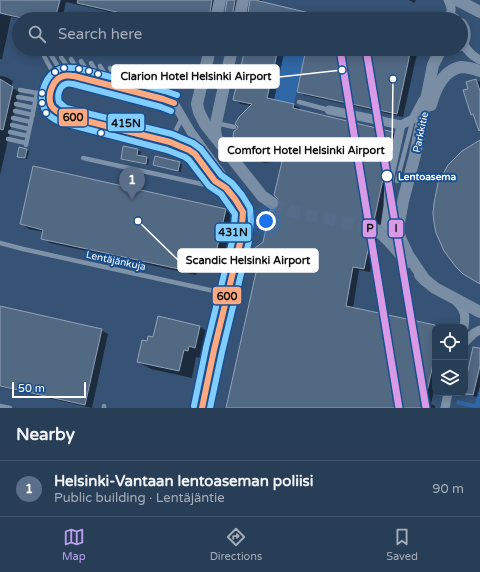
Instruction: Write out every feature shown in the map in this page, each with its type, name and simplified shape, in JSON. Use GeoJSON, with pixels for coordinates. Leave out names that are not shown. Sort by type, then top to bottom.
{"type":"FeatureCollection","features":[{"type":"Feature","properties":{"kind":"main road"},"geometry":{"type":"LineString","coordinates":[[217,12],[220,0]]}},
{"type":"Feature","properties":{"kind":"main road"},"geometry":{"type":"LineString","coordinates":[[240,12],[243,0]]}},
{"type":"Feature","properties":{"kind":"main road"},"geometry":{"type":"LineString","coordinates":[[457,0],[480,12]]}},
{"type":"Feature","properties":{"kind":"main road"},"geometry":{"type":"LineString","coordinates":[[208,56],[197,104],[199,112],[215,128],[216,137],[262,196],[272,203]]}},
{"type":"Feature","properties":{"kind":"main road"},"geometry":{"type":"LineString","coordinates":[[210,123],[230,56]]}},
{"type":"Feature","properties":{"kind":"main road","name":"Parkkitie"},"geometry":{"type":"LineString","coordinates":[[425,280],[408,255],[402,242],[399,234],[399,223],[419,138],[433,65],[438,56]]}},
{"type":"Feature","properties":{"kind":"main road"},"geometry":{"type":"LineString","coordinates":[[419,138],[426,125],[433,100],[441,82],[447,74],[462,67],[480,71]]}},
{"type":"Feature","properties":{"kind":"main road"},"geometry":{"type":"LineString","coordinates":[[373,228],[387,238],[425,280],[435,288],[480,312]]}},
{"type":"Feature","properties":{"kind":"street"},"geometry":{"type":"LineString","coordinates":[[448,0],[452,12]]}},
{"type":"Feature","properties":{"kind":"street"},"geometry":{"type":"LineString","coordinates":[[468,51],[480,60]]}},
{"type":"Feature","properties":{"kind":"street"},"geometry":{"type":"LineString","coordinates":[[202,408],[214,350],[241,239],[243,221],[242,212],[235,199],[226,188],[215,181],[194,154],[189,150],[170,142],[63,115],[54,110],[51,104],[50,95],[53,84],[65,78],[83,79],[164,99],[174,103],[191,132],[222,175],[226,188]]}},
{"type":"Feature","properties":{"kind":"street"},"geometry":{"type":"LineString","coordinates":[[329,110],[402,125],[413,119],[429,90]]}},
{"type":"Feature","properties":{"kind":"street","name":"Parkkitie"},"geometry":{"type":"LineString","coordinates":[[387,238],[385,227],[388,206],[389,180],[402,125]]}},
{"type":"Feature","properties":{"kind":"street"},"geometry":{"type":"LineString","coordinates":[[451,296],[462,308],[465,315],[464,324]]}},
{"type":"Feature","properties":{"kind":"street"},"geometry":{"type":"LineString","coordinates":[[468,339],[480,330]]}},
{"type":"Feature","properties":{"kind":"street"},"geometry":{"type":"LineString","coordinates":[[445,408],[447,396]]}},
{"type":"Feature","properties":{"kind":"lane"},"geometry":{"type":"LineString","coordinates":[[44,56],[65,78]]}},
{"type":"Feature","properties":{"kind":"lane"},"geometry":{"type":"LineString","coordinates":[[52,56],[65,78]]}},
{"type":"Feature","properties":{"kind":"lane"},"geometry":{"type":"LineString","coordinates":[[61,57],[65,78]]}},
{"type":"Feature","properties":{"kind":"lane"},"geometry":{"type":"LineString","coordinates":[[71,59],[83,79]]}},
{"type":"Feature","properties":{"kind":"lane"},"geometry":{"type":"LineString","coordinates":[[81,61],[93,81]]}},
{"type":"Feature","properties":{"kind":"lane"},"geometry":{"type":"LineString","coordinates":[[91,63],[103,84]]}},
{"type":"Feature","properties":{"kind":"lane"},"geometry":{"type":"LineString","coordinates":[[100,66],[113,86]]}},
{"type":"Feature","properties":{"kind":"lane"},"geometry":{"type":"LineString","coordinates":[[110,68],[123,89]]}},
{"type":"Feature","properties":{"kind":"lane"},"geometry":{"type":"LineString","coordinates":[[120,70],[134,92]]}},
{"type":"Feature","properties":{"kind":"lane"},"geometry":{"type":"LineString","coordinates":[[130,72],[144,94]]}},
{"type":"Feature","properties":{"kind":"lane"},"geometry":{"type":"LineString","coordinates":[[140,74],[154,97]]}},
{"type":"Feature","properties":{"kind":"lane"},"geometry":{"type":"LineString","coordinates":[[149,77],[164,99]]}},
{"type":"Feature","properties":{"kind":"lane"},"geometry":{"type":"LineString","coordinates":[[159,79],[174,103]]}},
{"type":"Feature","properties":{"kind":"lane"},"geometry":{"type":"LineString","coordinates":[[20,90],[37,93],[51,89]]}},
{"type":"Feature","properties":{"kind":"lane"},"geometry":{"type":"LineString","coordinates":[[8,139],[26,144],[37,93]]}},
{"type":"Feature","properties":{"kind":"lane"},"geometry":{"type":"LineString","coordinates":[[18,97],[36,100]]}},
{"type":"Feature","properties":{"kind":"lane"},"geometry":{"type":"LineString","coordinates":[[299,102],[329,110]]}},
{"type":"Feature","properties":{"kind":"lane"},"geometry":{"type":"LineString","coordinates":[[16,104],[34,108]]}},
{"type":"Feature","properties":{"kind":"lane"},"geometry":{"type":"LineString","coordinates":[[15,111],[33,115]]}},
{"type":"Feature","properties":{"kind":"lane"},"geometry":{"type":"LineString","coordinates":[[13,118],[31,122]]}},
{"type":"Feature","properties":{"kind":"lane"},"geometry":{"type":"LineString","coordinates":[[170,142],[182,118]]}},
{"type":"Feature","properties":{"kind":"lane"},"geometry":{"type":"LineString","coordinates":[[397,181],[413,119]]}},
{"type":"Feature","properties":{"kind":"lane"},"geometry":{"type":"LineString","coordinates":[[210,123],[234,127]]}},
{"type":"Feature","properties":{"kind":"lane"},"geometry":{"type":"LineString","coordinates":[[12,125],[29,129]]}},
{"type":"Feature","properties":{"kind":"lane"},"geometry":{"type":"LineString","coordinates":[[10,132],[28,136]]}},
{"type":"Feature","properties":{"kind":"lane"},"geometry":{"type":"LineString","coordinates":[[83,158],[226,188]]}},
{"type":"Feature","properties":{"kind":"lane","name":"Lentäjänkuja"},"geometry":{"type":"LineString","coordinates":[[0,242],[23,249],[228,294]]}},
{"type":"Feature","properties":{"kind":"lane"},"geometry":{"type":"LineString","coordinates":[[217,260],[235,263]]}},
{"type":"Feature","properties":{"kind":"lane"},"geometry":{"type":"LineString","coordinates":[[0,406],[10,408]]}},
{"type":"Feature","properties":{"kind":"shaded area"},"geometry":{"type":"Polygon","coordinates":[[[276,56],[304,56],[294,104],[267,98],[276,56]]]}},
{"type":"Feature","properties":{"kind":"shaded area"},"geometry":{"type":"Polygon","coordinates":[[[480,385],[480,408],[456,404],[457,400],[475,404],[480,385]]]}},
{"type":"Feature","properties":{"kind":"building"},"geometry":{"type":"Polygon","coordinates":[[[0,0],[60,0],[57,12],[12,12],[12,16],[0,13],[0,0]]]}},
{"type":"Feature","properties":{"kind":"building"},"geometry":{"type":"Polygon","coordinates":[[[78,0],[212,0],[210,12],[116,12],[77,3],[78,0]]]}},
{"type":"Feature","properties":{"kind":"building"},"geometry":{"type":"Polygon","coordinates":[[[227,0],[235,0],[233,12],[225,12],[227,0]]]}},
{"type":"Feature","properties":{"kind":"building"},"geometry":{"type":"Polygon","coordinates":[[[250,0],[255,0],[305,12],[248,12],[250,0]]]}},
{"type":"Feature","properties":{"kind":"building"},"geometry":{"type":"Polygon","coordinates":[[[243,56],[276,56],[267,98],[294,104],[293,108],[393,132],[374,221],[366,224],[367,232],[371,236],[364,269],[353,267],[346,306],[432,324],[432,369],[425,401],[429,401],[428,408],[226,408],[258,263],[252,262],[255,248],[263,242],[270,210],[276,210],[279,204],[279,200],[274,195],[284,153],[257,160],[248,157],[241,152],[236,145],[233,136],[234,131],[238,127],[235,124],[239,117],[252,104],[233,100],[243,56]]]}},
{"type":"Feature","properties":{"kind":"building"},"geometry":{"type":"Polygon","coordinates":[[[305,56],[409,56],[397,114],[297,92],[305,56]]]}},
{"type":"Feature","properties":{"kind":"building"},"geometry":{"type":"Polygon","coordinates":[[[0,79],[13,87],[3,130],[0,129],[0,79]]]}},
{"type":"Feature","properties":{"kind":"building"},"geometry":{"type":"Polygon","coordinates":[[[476,79],[480,91],[479,131],[473,114],[471,115],[463,90],[468,89],[466,82],[476,79]]]}},
{"type":"Feature","properties":{"kind":"building"},"geometry":{"type":"Polygon","coordinates":[[[480,140],[480,284],[463,274],[444,251],[436,233],[433,213],[438,183],[448,165],[462,151],[480,140]]]}},
{"type":"Feature","properties":{"kind":"building"},"geometry":{"type":"Polygon","coordinates":[[[123,146],[138,149],[137,155],[147,157],[146,164],[121,159],[123,146]]]}},
{"type":"Feature","properties":{"kind":"building"},"geometry":{"type":"Polygon","coordinates":[[[19,147],[27,149],[25,158],[17,157],[19,147]]]}},
{"type":"Feature","properties":{"kind":"building"},"geometry":{"type":"Polygon","coordinates":[[[155,156],[180,162],[178,171],[153,165],[155,156]]]}},
{"type":"Feature","properties":{"kind":"building"},"geometry":{"type":"Polygon","coordinates":[[[33,166],[226,209],[215,257],[213,259],[213,267],[190,262],[188,271],[41,239],[43,230],[20,224],[33,166]]]}},
{"type":"Feature","properties":{"kind":"building"},"geometry":{"type":"Polygon","coordinates":[[[0,306],[102,329],[85,405],[0,386],[0,306]]]}},
{"type":"Feature","properties":{"kind":"building"},"geometry":{"type":"Polygon","coordinates":[[[158,316],[200,326],[195,348],[189,346],[188,351],[184,350],[179,371],[137,362],[142,340],[147,341],[148,336],[153,337],[158,316]]]}},
{"type":"Feature","properties":{"kind":"building"},"geometry":{"type":"Polygon","coordinates":[[[473,347],[480,348],[480,366],[473,395],[468,394],[468,370],[473,347]]]}},
{"type":"Feature","properties":{"kind":"tunnel"},"geometry":{"type":"LineString","coordinates":[[272,203],[293,212],[373,228]]}},
{"type":"Feature","properties":{"kind":"transit line","name":"P"},"geometry":{"type":"LineString","coordinates":[[341,56],[399,408]]}},
{"type":"Feature","properties":{"kind":"transit line","name":"I"},"geometry":{"type":"LineString","coordinates":[[367,56],[426,408]]}},
{"type":"Feature","properties":{"kind":"transit line","name":"431N"},"geometry":{"type":"LineString","coordinates":[[177,95],[76,68],[64,68],[55,72],[47,80],[44,85],[42,103],[46,113],[60,122],[167,150],[185,157],[209,186],[221,194],[235,214],[233,238],[206,348],[194,406]]}},
{"type":"Feature","properties":{"kind":"transit line","name":"600"},"geometry":{"type":"LineString","coordinates":[[174,103],[74,76],[60,77],[54,83],[50,92],[52,107],[63,115],[170,142],[189,150],[195,154],[215,181],[226,188],[243,212],[241,239],[214,350],[202,408]]}},
{"type":"Feature","properties":{"kind":"transit line","name":"415N"},"geometry":{"type":"LineString","coordinates":[[171,111],[161,107],[73,84],[64,85],[58,94],[59,102],[66,108],[172,134],[193,143],[201,149],[221,175],[232,183],[250,208],[251,221],[249,241],[210,408]]}},
{"type":"Feature","properties":{"kind":"place","name":"Clarion Hotel Helsinki Airport"},"geometry":{"type":"Point","coordinates":[342,70]}},
{"type":"Feature","properties":{"kind":"place","name":"Comfort Hotel Helsinki Airport"},"geometry":{"type":"Point","coordinates":[393,79]}},
{"type":"Feature","properties":{"kind":"place","name":"Lentoasema"},"geometry":{"type":"Point","coordinates":[387,176]}},
{"type":"Feature","properties":{"kind":"place","name":"Helsinki-Vantaan lentoaseman poliisi"},"geometry":{"type":"Point","coordinates":[132,200]}},
{"type":"Feature","properties":{"kind":"place","name":"Scandic Helsinki Airport"},"geometry":{"type":"Point","coordinates":[138,221]}}]}
